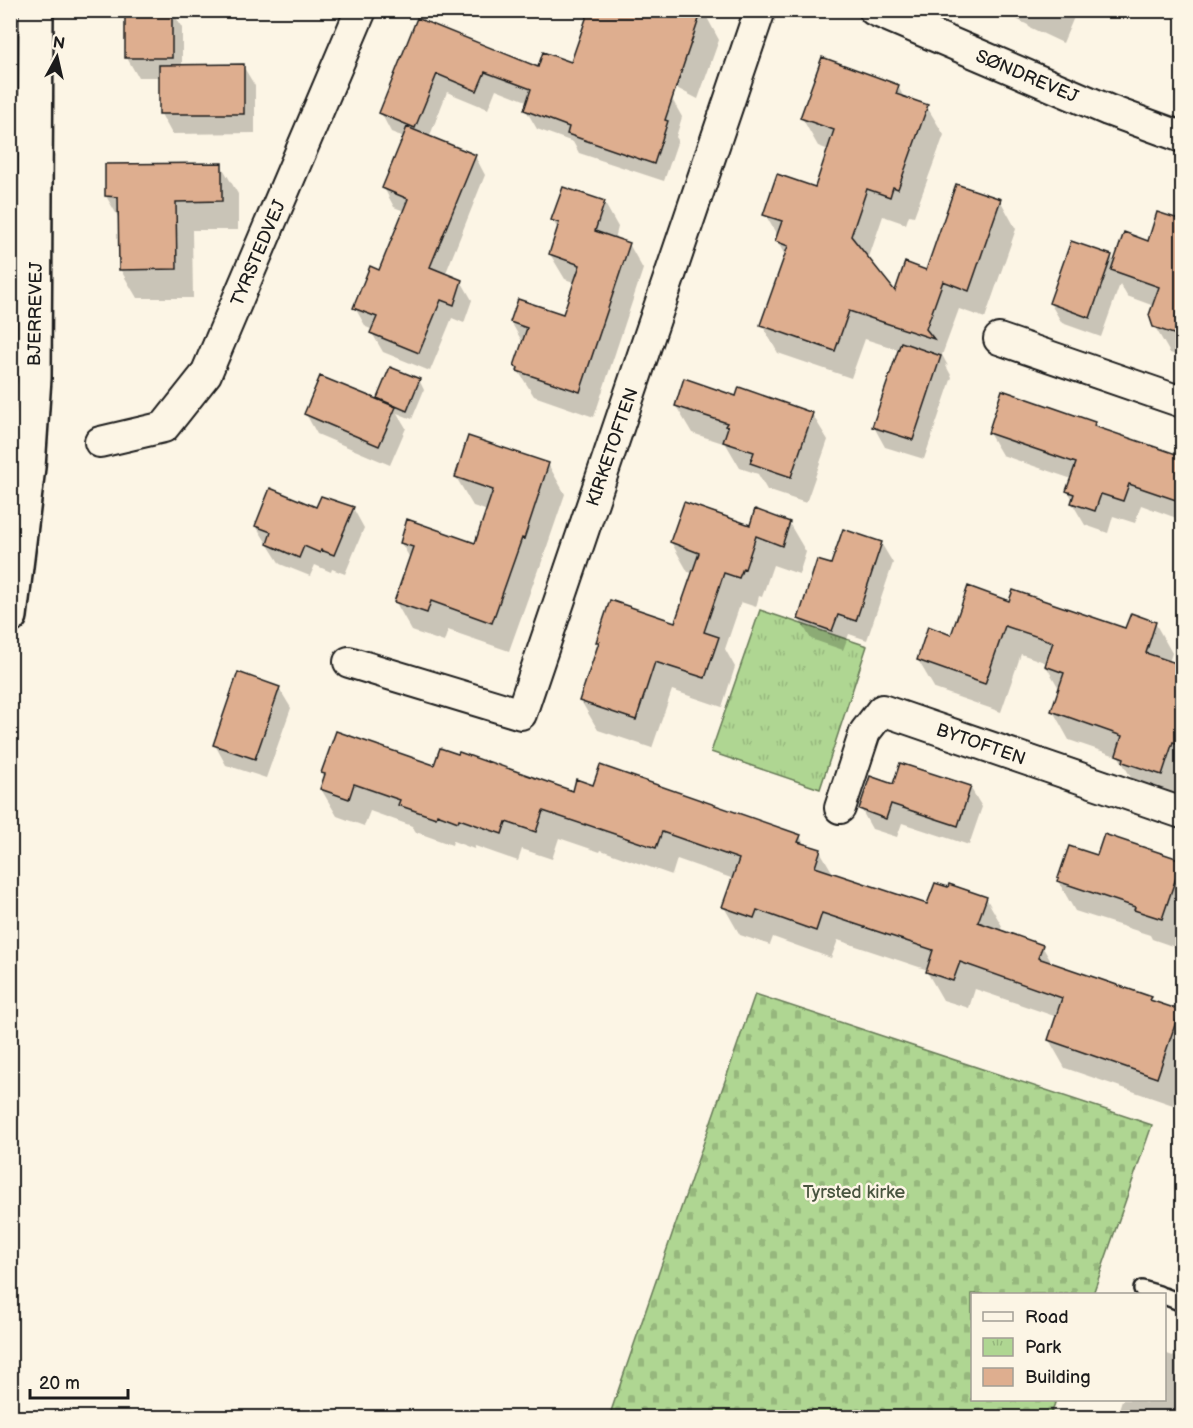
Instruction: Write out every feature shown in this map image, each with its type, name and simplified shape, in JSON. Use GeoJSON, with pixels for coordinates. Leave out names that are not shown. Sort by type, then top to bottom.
{"type":"FeatureCollection","features":[{"type":"Feature","properties":{"kind":"street","name":"BJERREVEJ"},"geometry":{"type":"LineString","coordinates":[[10,616],[28,467],[34,378],[36,10]]}},
{"type":"Feature","properties":{"kind":"street","name":"TYRSTEDVEJ"},"geometry":{"type":"LineString","coordinates":[[100,442],[164,427],[206,374],[361,10]]}},
{"type":"Feature","properties":{"kind":"street","name":"KIRKETOFTEN"},"geometry":{"type":"LineString","coordinates":[[350,662],[521,714],[760,10]]}},
{"type":"Feature","properties":{"kind":"street","name":"SØNDREVEJ"},"geometry":{"type":"LineString","coordinates":[[874,10],[1108,110],[1182,137]]}},
{"type":"Feature","properties":{"kind":"street"},"geometry":{"type":"LineString","coordinates":[[999,339],[1182,402]]}},
{"type":"Feature","properties":{"kind":"street","name":"BYTOFTEN"},"geometry":{"type":"LineString","coordinates":[[840,808],[865,732],[882,710],[1182,813]]}},
{"type":"Feature","properties":{"kind":"lane"},"geometry":{"type":"LineString","coordinates":[[1142,1288],[1156,1293]]}},
{"type":"Feature","properties":{"kind":"lane"},"geometry":{"type":"LineString","coordinates":[[1166,1297],[1182,1303]]}},
{"type":"Feature","properties":{"kind":"green space"},"geometry":{"type":"Polygon","coordinates":[[[760,610],[867,646],[820,789],[711,752],[760,610]]]}},
{"type":"Feature","properties":{"kind":"green space","name":"Tyrsted kirke"},"geometry":{"type":"Polygon","coordinates":[[[755,994],[1152,1125],[1093,1293],[971,1293],[971,1401],[1056,1401],[1050,1417],[609,1417],[755,994]]]}},
{"type":"Feature","properties":{"kind":"building"},"geometry":{"type":"Polygon","coordinates":[[[125,10],[172,10],[172,58],[125,58],[125,10]]]}},
{"type":"Feature","properties":{"kind":"building"},"geometry":{"type":"Polygon","coordinates":[[[589,10],[702,10],[665,120],[668,121],[654,164],[567,134],[569,127],[524,110],[531,89],[485,72],[477,91],[437,74],[415,128],[379,113],[417,18],[538,67],[543,52],[571,62],[589,10]]]}},
{"type":"Feature","properties":{"kind":"building"},"geometry":{"type":"Polygon","coordinates":[[[822,57],[899,85],[896,94],[928,105],[898,189],[893,187],[890,197],[867,189],[851,236],[895,291],[905,262],[926,270],[956,184],[1001,199],[969,291],[943,281],[926,329],[934,339],[849,311],[835,351],[760,325],[788,246],[775,241],[782,221],[763,215],[777,174],[815,187],[834,130],[800,118],[822,57]]]}},
{"type":"Feature","properties":{"kind":"building"},"geometry":{"type":"Polygon","coordinates":[[[244,64],[244,114],[159,114],[159,65],[244,64]]]}},
{"type":"Feature","properties":{"kind":"building"},"geometry":{"type":"Polygon","coordinates":[[[407,127],[476,155],[430,267],[462,280],[454,305],[441,300],[419,353],[370,333],[377,317],[353,308],[370,266],[379,270],[408,199],[382,188],[407,127]]]}},
{"type":"Feature","properties":{"kind":"building"},"geometry":{"type":"Polygon","coordinates":[[[222,163],[222,201],[176,202],[177,269],[119,270],[118,197],[105,196],[105,164],[222,163]]]}},
{"type":"Feature","properties":{"kind":"building"},"geometry":{"type":"Polygon","coordinates":[[[563,187],[605,201],[595,231],[630,243],[580,392],[517,371],[518,368],[514,366],[527,328],[510,322],[518,299],[563,314],[580,265],[549,254],[559,223],[551,220],[563,187]]]}},
{"type":"Feature","properties":{"kind":"building"},"geometry":{"type":"Polygon","coordinates":[[[1157,212],[1182,220],[1182,337],[1153,327],[1149,315],[1159,287],[1111,270],[1124,232],[1148,241],[1157,212]]]}},
{"type":"Feature","properties":{"kind":"building"},"geometry":{"type":"Polygon","coordinates":[[[1071,241],[1112,255],[1090,318],[1049,303],[1071,241]]]}},
{"type":"Feature","properties":{"kind":"building"},"geometry":{"type":"Polygon","coordinates":[[[901,342],[941,356],[913,440],[872,427],[901,342]]]}},
{"type":"Feature","properties":{"kind":"building"},"geometry":{"type":"Polygon","coordinates":[[[390,367],[420,379],[407,411],[377,398],[390,367]]]}},
{"type":"Feature","properties":{"kind":"building"},"geometry":{"type":"Polygon","coordinates":[[[320,376],[396,407],[379,446],[304,414],[320,376]]]}},
{"type":"Feature","properties":{"kind":"building"},"geometry":{"type":"Polygon","coordinates":[[[684,378],[736,396],[739,387],[813,413],[791,477],[750,463],[754,452],[723,442],[728,427],[725,426],[727,423],[675,406],[684,378]]]}},
{"type":"Feature","properties":{"kind":"building"},"geometry":{"type":"Polygon","coordinates":[[[1002,390],[1095,422],[1094,426],[1182,456],[1182,481],[1176,500],[1129,484],[1123,501],[1101,494],[1095,511],[1071,503],[1074,494],[1066,491],[1076,463],[988,433],[1002,390]]]}},
{"type":"Feature","properties":{"kind":"building"},"geometry":{"type":"Polygon","coordinates":[[[468,436],[549,463],[524,539],[522,538],[492,623],[431,601],[427,613],[394,602],[413,547],[400,543],[407,519],[475,543],[493,490],[455,477],[468,436]]]}},
{"type":"Feature","properties":{"kind":"building"},"geometry":{"type":"Polygon","coordinates":[[[270,488],[316,507],[321,496],[354,507],[334,555],[321,550],[320,553],[304,546],[299,558],[267,544],[271,532],[255,526],[270,488]]]}},
{"type":"Feature","properties":{"kind":"building"},"geometry":{"type":"Polygon","coordinates":[[[684,502],[750,525],[755,509],[790,522],[782,546],[756,536],[745,569],[743,568],[739,578],[724,573],[704,632],[719,637],[705,678],[655,662],[636,720],[579,701],[599,642],[596,642],[610,600],[675,622],[699,553],[670,542],[684,502]]]}},
{"type":"Feature","properties":{"kind":"building"},"geometry":{"type":"Polygon","coordinates":[[[843,529],[882,542],[856,621],[838,615],[832,631],[798,619],[817,560],[831,564],[843,529]]]}},
{"type":"Feature","properties":{"kind":"building"},"geometry":{"type":"Polygon","coordinates":[[[968,586],[1009,601],[1013,590],[1125,628],[1131,613],[1156,622],[1146,653],[1182,665],[1182,745],[1173,742],[1162,775],[1123,762],[1124,758],[1116,755],[1122,736],[1051,711],[1064,673],[1045,666],[1053,642],[1005,626],[985,684],[917,660],[928,626],[951,635],[968,586]]]}},
{"type":"Feature","properties":{"kind":"building"},"geometry":{"type":"Polygon","coordinates":[[[238,672],[280,687],[255,759],[213,745],[238,672]]]}},
{"type":"Feature","properties":{"kind":"building"},"geometry":{"type":"Polygon","coordinates":[[[336,731],[434,765],[440,748],[458,754],[459,752],[573,791],[576,779],[593,785],[600,765],[801,835],[798,842],[821,849],[815,867],[927,904],[935,883],[948,887],[949,884],[987,897],[978,922],[1043,945],[1038,958],[1152,997],[1150,1000],[1180,1010],[1157,1078],[1048,1040],[1062,998],[960,962],[953,981],[926,972],[933,950],[822,913],[816,931],[757,910],[754,918],[722,907],[739,859],[662,832],[656,848],[543,811],[536,832],[506,822],[502,834],[459,819],[458,822],[437,814],[436,818],[398,805],[400,800],[354,784],[349,799],[320,789],[325,774],[321,773],[336,731]]]}},
{"type":"Feature","properties":{"kind":"building"},"geometry":{"type":"Polygon","coordinates":[[[900,763],[971,786],[958,826],[891,804],[886,819],[859,809],[870,776],[893,784],[900,763]]]}},
{"type":"Feature","properties":{"kind":"building"},"geometry":{"type":"Polygon","coordinates":[[[1104,834],[1182,860],[1162,919],[1134,910],[1135,907],[1057,881],[1069,846],[1097,855],[1104,834]]]}}]}
